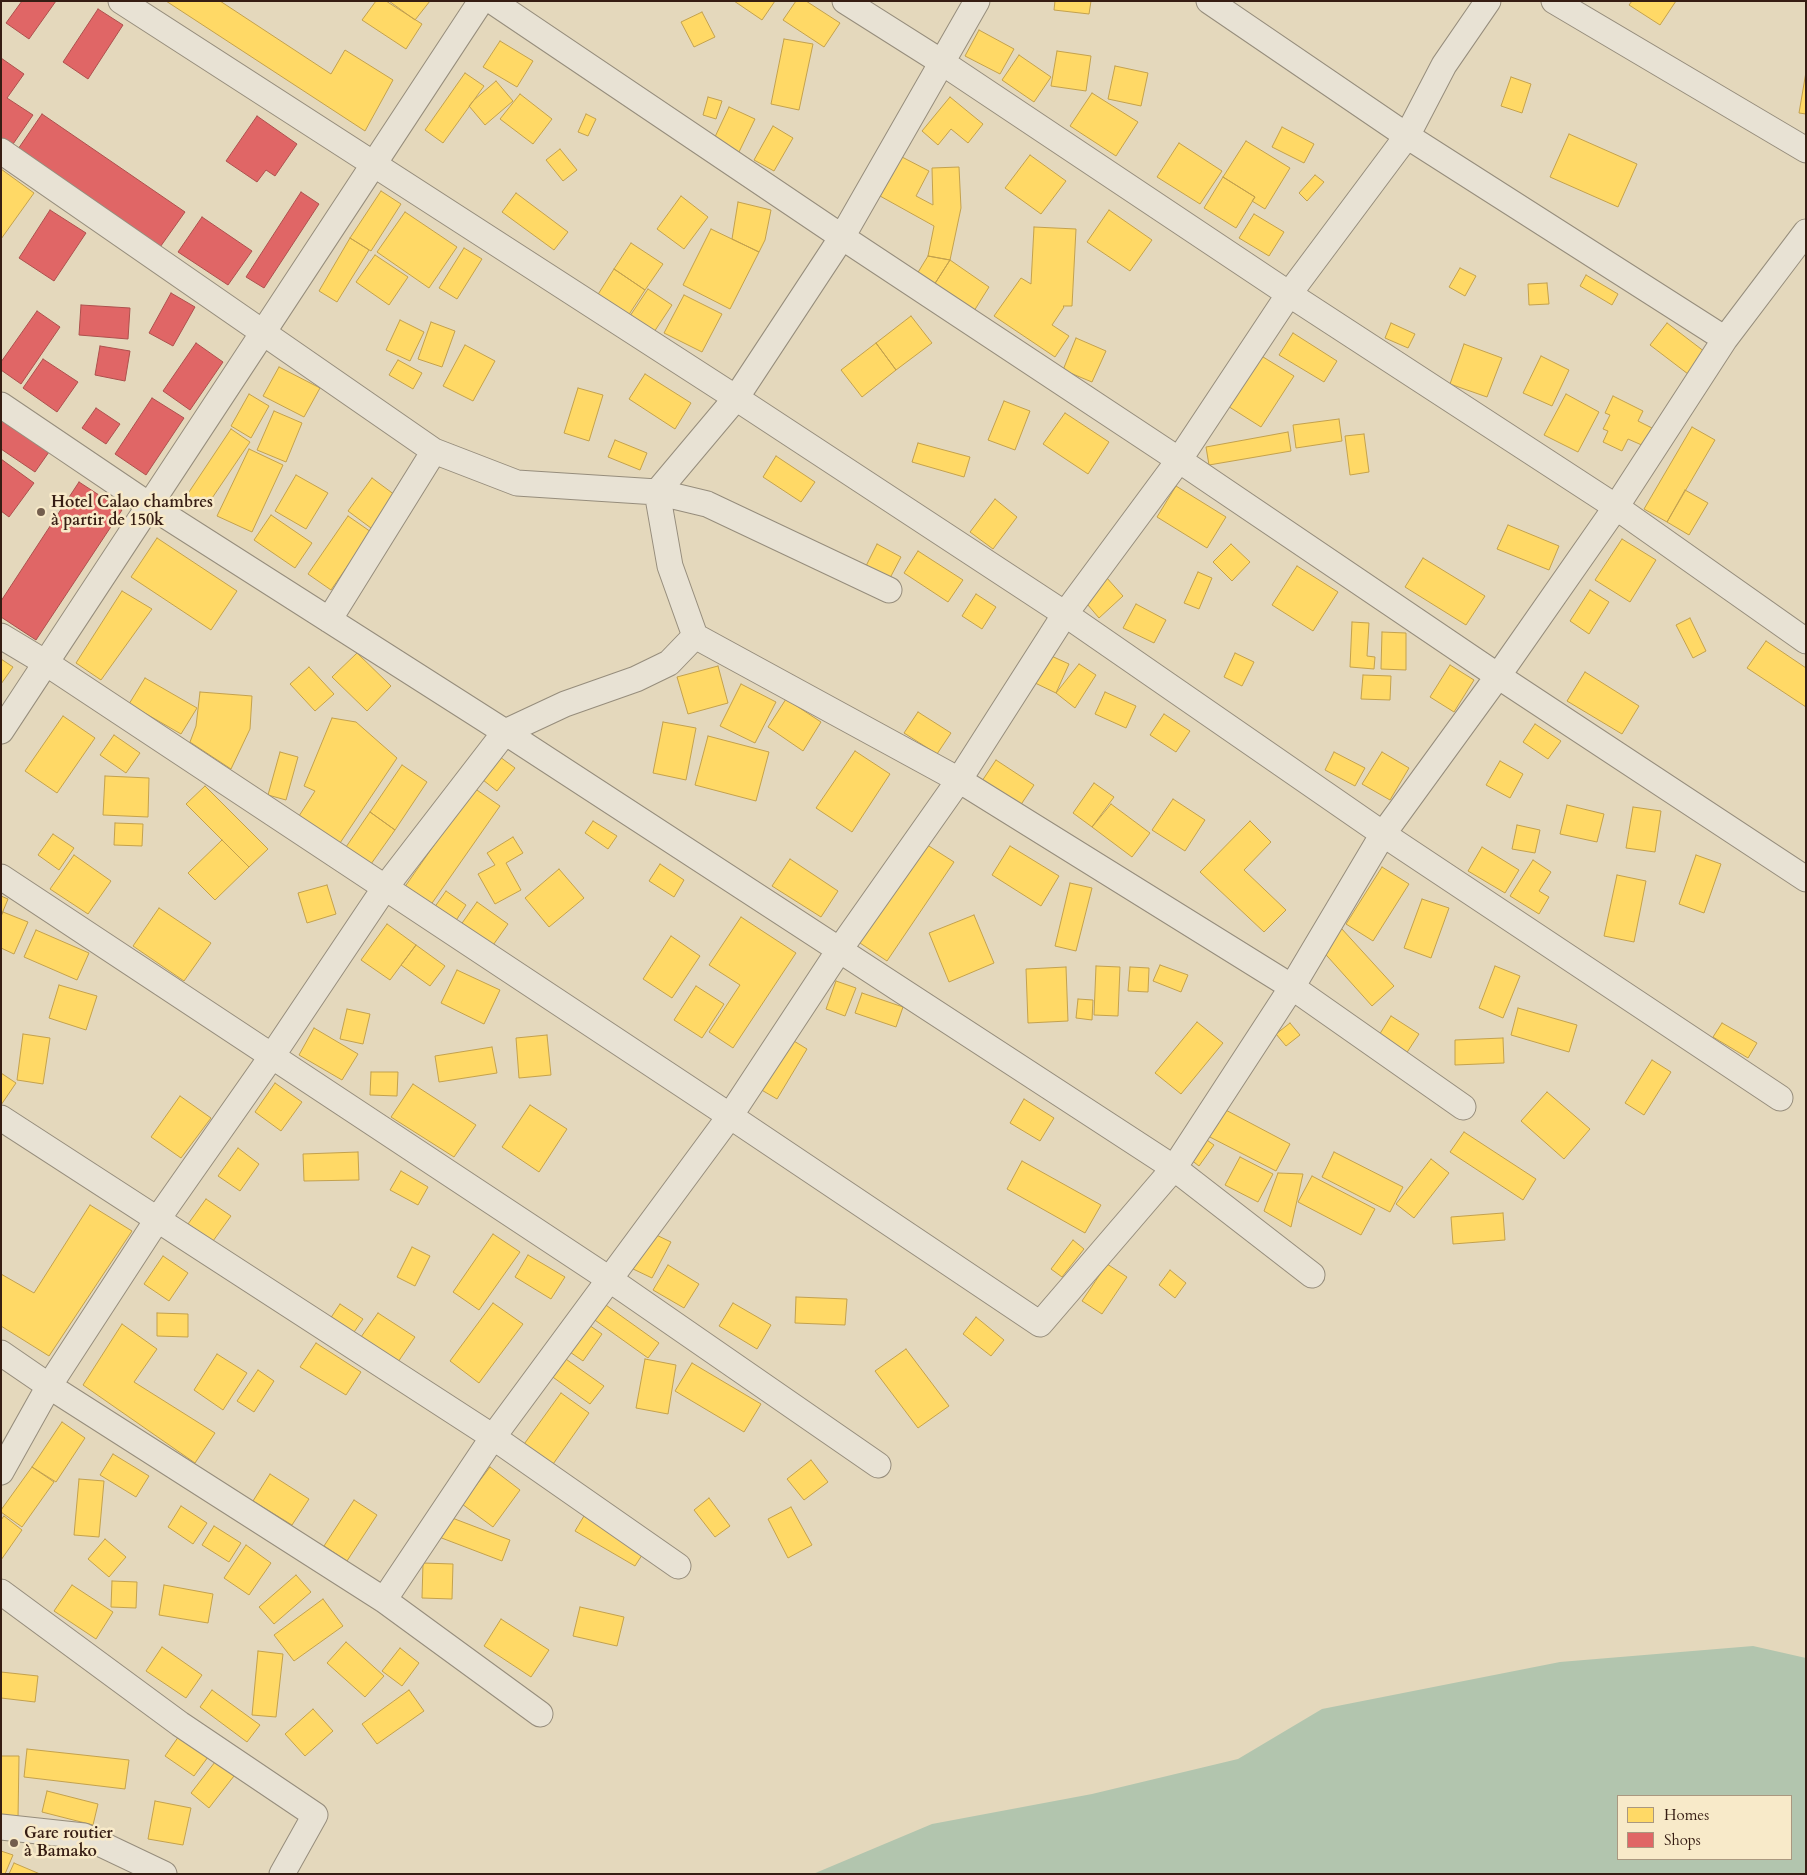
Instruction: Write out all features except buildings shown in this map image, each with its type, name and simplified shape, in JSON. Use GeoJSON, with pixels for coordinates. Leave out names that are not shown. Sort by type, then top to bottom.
{"type":"FeatureCollection","features":[{"type":"Feature","properties":{"kind":"street"},"geometry":{"type":"LineString","coordinates":[[121,1],[736,398],[1065,614],[1382,834],[1780,1098]]}},
{"type":"Feature","properties":{"kind":"street"},"geometry":{"type":"LineString","coordinates":[[1,731],[481,1]]}},
{"type":"Feature","properties":{"kind":"street"},"geometry":{"type":"LineString","coordinates":[[492,1],[842,237],[1179,460],[1498,676],[1806,879]]}},
{"type":"Feature","properties":{"kind":"street"},"geometry":{"type":"LineString","coordinates":[[845,1],[943,62],[1289,294],[1616,507],[1806,641]]}},
{"type":"Feature","properties":{"kind":"street"},"geometry":{"type":"LineString","coordinates":[[657,492],[736,398],[842,237],[976,1]]}},
{"type":"Feature","properties":{"kind":"street"},"geometry":{"type":"LineString","coordinates":[[1209,1],[1407,136],[1725,339]]}},
{"type":"Feature","properties":{"kind":"street"},"geometry":{"type":"LineString","coordinates":[[384,1600],[494,1437],[730,1116],[840,949],[959,780],[1065,614],[1179,460],[1289,294],[1407,136],[1444,65],[1488,1]]}},
{"type":"Feature","properties":{"kind":"street"},"geometry":{"type":"LineString","coordinates":[[1554,1],[1806,150]]}},
{"type":"Feature","properties":{"kind":"street"},"geometry":{"type":"LineString","coordinates":[[1,151],[434,451],[517,483],[657,492],[707,504],[888,590]]}},
{"type":"Feature","properties":{"kind":"street"},"geometry":{"type":"LineString","coordinates":[[1,636],[46,663],[384,889],[730,1116],[1040,1324],[1174,1168],[1292,987],[1382,834],[1498,676],[1616,507],[1725,339],[1806,232]]}},
{"type":"Feature","properties":{"kind":"street"},"geometry":{"type":"LineString","coordinates":[[1,405],[150,505],[840,949],[1174,1168],[1312,1275]]}},
{"type":"Feature","properties":{"kind":"street"},"geometry":{"type":"LineString","coordinates":[[329,620],[434,451]]}},
{"type":"Feature","properties":{"kind":"street"},"geometry":{"type":"LineString","coordinates":[[657,492],[670,566],[695,636],[959,780],[1292,987],[1463,1107]]}},
{"type":"Feature","properties":{"kind":"street"},"geometry":{"type":"LineString","coordinates":[[1,1472],[49,1386],[157,1220],[272,1056],[384,889],[504,732],[565,704],[636,679],[669,663],[695,636]]}},
{"type":"Feature","properties":{"kind":"street"},"geometry":{"type":"LineString","coordinates":[[1,878],[609,1279],[878,1465]]}},
{"type":"Feature","properties":{"kind":"street"},"geometry":{"type":"LineString","coordinates":[[1,1118],[494,1437],[678,1566]]}},
{"type":"Feature","properties":{"kind":"street"},"geometry":{"type":"LineString","coordinates":[[1,1353],[49,1386],[384,1600],[540,1714]]}},
{"type":"Feature","properties":{"kind":"street"},"geometry":{"type":"LineString","coordinates":[[1,1592],[180,1724],[315,1815],[282,1874]]}},
{"type":"Feature","properties":{"kind":"street"},"geometry":{"type":"LineString","coordinates":[[1,1827],[84,1836],[164,1874]]}},
{"type":"Feature","properties":{"kind":"shaded area"},"geometry":{"type":"Polygon","coordinates":[[[1753,1646],[1806,1658],[1806,1874],[813,1874],[932,1824],[1092,1794],[1238,1759],[1322,1709],[1560,1662],[1753,1646]]]}},
{"type":"Feature","properties":{"kind":"place","name":"Hotel Calao chambres à partir de 150k"},"geometry":{"type":"Point","coordinates":[41,512]}},
{"type":"Feature","properties":{"kind":"place","name":"Gare routier à Bamako"},"geometry":{"type":"Point","coordinates":[14,1843]}}]}
